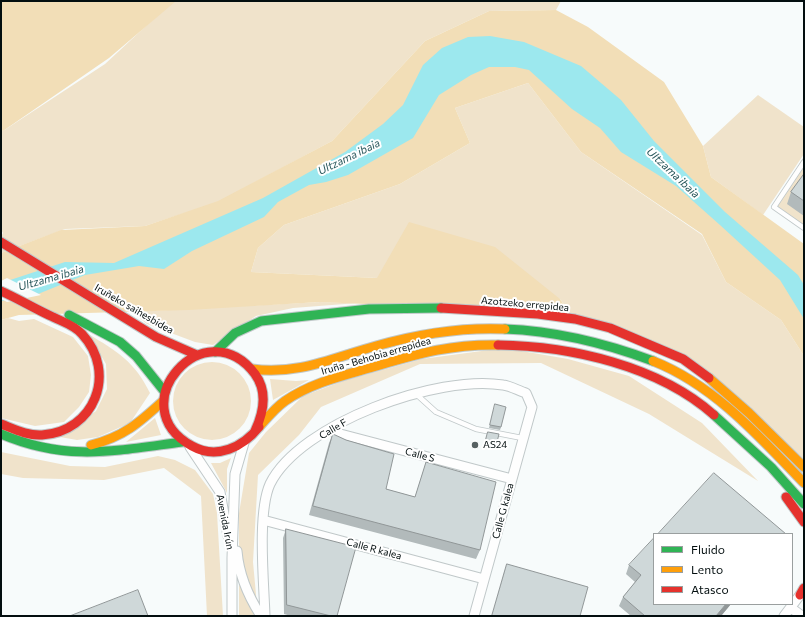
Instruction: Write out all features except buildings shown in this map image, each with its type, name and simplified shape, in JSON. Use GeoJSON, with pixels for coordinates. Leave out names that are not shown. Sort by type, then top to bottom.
{"type":"FeatureCollection","features":[{"type":"Feature","properties":{"kind":"main road","name":"Iruñeko saihesbidea"},"geometry":{"type":"LineString","coordinates":[[1,242],[156,337],[197,355]]}},
{"type":"Feature","properties":{"kind":"main road"},"geometry":{"type":"LineString","coordinates":[[1,284],[69,320],[92,347],[98,360],[101,376],[98,392],[90,408],[76,423],[60,431],[42,434],[21,431],[1,424]]}},
{"type":"Feature","properties":{"kind":"main road"},"geometry":{"type":"LineString","coordinates":[[1,291],[120,342],[136,356],[164,392]]}},
{"type":"Feature","properties":{"kind":"main road","name":"Azotzeko errepidea"},"geometry":{"type":"LineString","coordinates":[[215,352],[235,333],[244,327],[275,318],[368,309],[442,308],[538,314],[575,319],[610,328],[683,359],[712,380],[749,413],[804,467]]}},
{"type":"Feature","properties":{"kind":"main road"},"geometry":{"type":"LineString","coordinates":[[237,357],[235,342],[244,327]]}},
{"type":"Feature","properties":{"kind":"main road","name":"Iruña - Behobia errepidea"},"geometry":{"type":"LineString","coordinates":[[252,369],[277,372],[301,368],[330,361],[377,346],[453,329],[522,328],[581,337],[636,355],[673,371],[713,396],[768,446],[804,483]]}},
{"type":"Feature","properties":{"kind":"main road","name":"Iruña - Behobia errepidea"},"geometry":{"type":"LineString","coordinates":[[255,431],[280,405],[300,392],[328,380],[423,352],[457,347],[519,345],[601,358],[665,383],[693,398],[761,456],[804,504]]}},
{"type":"Feature","properties":{"kind":"main road"},"geometry":{"type":"LineString","coordinates":[[1,433],[14,441],[33,447],[53,452],[74,454],[94,454],[186,445],[211,453],[231,450],[244,443],[255,431],[264,412],[262,388],[252,369],[237,357],[215,352],[197,355],[176,369],[164,392],[164,414],[168,426],[186,445]]}},
{"type":"Feature","properties":{"kind":"main road"},"geometry":{"type":"LineString","coordinates":[[1,433],[38,441],[72,446],[100,443],[122,436],[138,424],[163,401]]}},
{"type":"Feature","properties":{"kind":"main road"},"geometry":{"type":"LineString","coordinates":[[704,408],[784,494],[804,522]]}},
{"type":"Feature","properties":{"kind":"street","name":"Calle F"},"geometry":{"type":"LineString","coordinates":[[265,616],[264,502],[270,484],[282,465],[329,431],[369,409],[444,387],[471,384],[504,385],[526,393],[532,407]]}},
{"type":"Feature","properties":{"kind":"street","name":"Calle G kalea"},"geometry":{"type":"LineString","coordinates":[[474,616],[522,438],[532,407]]}},
{"type":"Feature","properties":{"kind":"street","name":"Calle S"},"geometry":{"type":"LineString","coordinates":[[329,431],[512,479]]}},
{"type":"Feature","properties":{"kind":"street","name":"Avenida Irún"},"geometry":{"type":"LineString","coordinates":[[232,616],[234,474],[244,443]]}},
{"type":"Feature","properties":{"kind":"street","name":"Avenida Irún"},"geometry":{"type":"LineString","coordinates":[[186,445],[220,492],[232,558]]}},
{"type":"Feature","properties":{"kind":"street","name":"Avenida Irún"},"geometry":{"type":"LineString","coordinates":[[233,518],[238,567],[250,598],[261,616]]}},
{"type":"Feature","properties":{"kind":"street","name":"Calle R kalea"},"geometry":{"type":"LineString","coordinates":[[263,520],[484,579]]}},
{"type":"Feature","properties":{"kind":"street"},"geometry":{"type":"LineString","coordinates":[[784,616],[803,592]]}},
{"type":"Feature","properties":{"kind":"street"},"geometry":{"type":"LineString","coordinates":[[791,608],[802,616]]}},
{"type":"Feature","properties":{"kind":"lane"},"geometry":{"type":"LineString","coordinates":[[804,162],[774,207],[804,228]]}},
{"type":"Feature","properties":{"kind":"lane"},"geometry":{"type":"LineString","coordinates":[[416,394],[436,412],[476,430],[522,438]]}},
{"type":"Feature","properties":{"kind":"shaded area"},"geometry":{"type":"Polygon","coordinates":[[[1,1],[176,1],[109,58],[3,131],[1,130],[1,1]]]}},
{"type":"Feature","properties":{"kind":"shaded area"},"geometry":{"type":"Polygon","coordinates":[[[173,1],[561,1],[556,10],[489,11],[425,41],[332,141],[218,202],[145,226],[65,229],[1,253],[1,236],[3,233],[1,230],[1,130],[3,131],[105,64],[173,1]]]}},
{"type":"Feature","properties":{"kind":"shaded area"},"geometry":{"type":"Polygon","coordinates":[[[556,10],[588,27],[664,82],[703,146],[711,177],[804,244],[804,356],[781,320],[726,282],[702,234],[581,152],[528,83],[455,108],[470,143],[400,184],[284,225],[258,248],[251,272],[377,278],[409,222],[495,247],[560,299],[570,313],[320,302],[189,310],[19,315],[1,320],[1,253],[61,230],[145,226],[218,201],[332,141],[425,41],[489,11],[556,10]]]}},
{"type":"Feature","properties":{"kind":"shaded area"},"geometry":{"type":"Polygon","coordinates":[[[528,83],[581,152],[702,235],[726,282],[781,320],[804,356],[804,483],[683,359],[575,319],[560,299],[377,278],[251,272],[258,248],[284,225],[400,184],[470,143],[455,108],[528,83]]]}},
{"type":"Feature","properties":{"kind":"shaded area"},"geometry":{"type":"Polygon","coordinates":[[[758,95],[804,127],[804,154],[763,215],[711,177],[703,146],[758,95]]]}},
{"type":"Feature","properties":{"kind":"shaded area"},"geometry":{"type":"Polygon","coordinates":[[[804,156],[804,228],[774,207],[804,156]]]}},
{"type":"Feature","properties":{"kind":"shaded area"},"geometry":{"type":"Polygon","coordinates":[[[320,302],[358,303],[293,308],[256,316],[213,345],[195,342],[147,324],[132,312],[320,302]]]}},
{"type":"Feature","properties":{"kind":"shaded area"},"geometry":{"type":"Polygon","coordinates":[[[8,318],[19,321],[34,319],[73,337],[88,356],[91,375],[89,392],[79,407],[64,422],[35,426],[1,418],[1,320],[8,318]]]}},
{"type":"Feature","properties":{"kind":"shaded area"},"geometry":{"type":"Polygon","coordinates":[[[88,334],[124,358],[138,373],[150,393],[130,423],[98,437],[77,440],[60,437],[96,411],[107,389],[106,364],[88,334]]]}},
{"type":"Feature","properties":{"kind":"shaded area"},"geometry":{"type":"Polygon","coordinates":[[[504,348],[568,359],[629,376],[702,423],[758,481],[649,414],[541,363],[420,364],[321,407],[299,435],[258,475],[253,562],[258,616],[239,616],[239,513],[249,453],[266,432],[303,396],[343,381],[422,359],[504,348]]]}},
{"type":"Feature","properties":{"kind":"shaded area"},"geometry":{"type":"Polygon","coordinates":[[[212,362],[227,365],[240,373],[248,386],[251,401],[248,416],[240,429],[227,437],[212,440],[197,437],[184,429],[176,416],[173,401],[176,386],[184,373],[197,365],[212,362]]]}},
{"type":"Feature","properties":{"kind":"shaded area"},"geometry":{"type":"Polygon","coordinates":[[[270,379],[296,381],[309,380],[273,400],[270,379]]]}},
{"type":"Feature","properties":{"kind":"shaded area"},"geometry":{"type":"Polygon","coordinates":[[[155,418],[161,435],[126,442],[155,418]]]}},
{"type":"Feature","properties":{"kind":"shaded area"},"geometry":{"type":"Polygon","coordinates":[[[1,452],[70,466],[105,467],[158,456],[175,460],[195,470],[213,494],[217,513],[223,616],[207,616],[201,496],[164,468],[104,480],[23,478],[1,474],[1,452]]]}},
{"type":"Feature","properties":{"kind":"shaded area"},"geometry":{"type":"Polygon","coordinates":[[[231,458],[227,469],[227,493],[211,463],[220,463],[231,458]]]}},
{"type":"Feature","properties":{"kind":"water","name":"Ultzama ibaia"},"geometry":{"type":"Polygon","coordinates":[[[490,36],[524,42],[581,66],[621,100],[654,141],[725,212],[798,275],[804,285],[804,319],[780,280],[676,186],[621,152],[600,128],[572,109],[529,70],[515,67],[489,67],[471,75],[439,95],[413,138],[348,175],[326,182],[309,185],[278,202],[264,217],[192,251],[164,269],[139,266],[85,275],[38,294],[1,301],[1,283],[65,262],[114,263],[263,198],[345,152],[383,124],[403,105],[423,65],[442,48],[468,37],[490,36]]]}},
{"type":"Feature","properties":{"kind":"pier"},"geometry":{"type":"Polygon","coordinates":[[[7,278],[41,295],[7,302],[1,299],[1,281],[7,278]]]}},
{"type":"Feature","properties":{"kind":"traffic: fast"},"geometry":{"type":"LineString","coordinates":[[215,352],[235,333],[261,321],[369,309],[441,308]]}},
{"type":"Feature","properties":{"kind":"traffic: fast"},"geometry":{"type":"LineString","coordinates":[[69,315],[120,342],[136,356],[164,391]]}},
{"type":"Feature","properties":{"kind":"traffic: fast"},"geometry":{"type":"LineString","coordinates":[[505,329],[562,335],[599,343],[653,361]]}},
{"type":"Feature","properties":{"kind":"traffic: fast"},"geometry":{"type":"LineString","coordinates":[[714,415],[771,467],[804,504]]}},
{"type":"Feature","properties":{"kind":"traffic: fast"},"geometry":{"type":"LineString","coordinates":[[1,434],[25,443],[48,448],[91,452],[112,451],[182,442]]}},
{"type":"Feature","properties":{"kind":"traffic: slow"},"geometry":{"type":"LineString","coordinates":[[252,369],[285,370],[300,368],[392,342],[440,332],[472,329],[505,329]]}},
{"type":"Feature","properties":{"kind":"traffic: slow"},"geometry":{"type":"LineString","coordinates":[[259,427],[274,410],[285,401],[305,389],[327,381],[434,351],[465,346],[498,345]]}},
{"type":"Feature","properties":{"kind":"traffic: slow"},"geometry":{"type":"LineString","coordinates":[[653,361],[675,371],[716,398],[753,431],[804,483]]}},
{"type":"Feature","properties":{"kind":"traffic: slow"},"geometry":{"type":"LineString","coordinates":[[709,378],[749,413],[804,467]]}},
{"type":"Feature","properties":{"kind":"traffic: slow"},"geometry":{"type":"LineString","coordinates":[[91,445],[122,433],[146,416],[163,401]]}},
{"type":"Feature","properties":{"kind":"traffic: jam"},"geometry":{"type":"LineString","coordinates":[[1,242],[156,337],[197,355]]}},
{"type":"Feature","properties":{"kind":"traffic: jam"},"geometry":{"type":"LineString","coordinates":[[1,291],[76,328],[93,349],[98,366],[99,382],[95,398],[87,412],[75,423],[60,431],[37,435],[21,432],[1,424]]}},
{"type":"Feature","properties":{"kind":"traffic: jam"},"geometry":{"type":"LineString","coordinates":[[441,308],[538,314],[575,319],[610,328],[683,359],[709,378]]}},
{"type":"Feature","properties":{"kind":"traffic: jam"},"geometry":{"type":"LineString","coordinates":[[498,345],[555,349],[613,362],[641,372],[667,384],[692,398],[714,415]]}},
{"type":"Feature","properties":{"kind":"traffic: jam"},"geometry":{"type":"LineString","coordinates":[[255,431],[261,417],[263,402],[262,388],[255,374],[235,357],[214,352],[194,357],[177,370],[167,388],[164,409],[172,429],[192,446],[211,452],[229,449],[245,440],[253,434],[259,427]]}},
{"type":"Feature","properties":{"kind":"traffic: jam"},"geometry":{"type":"LineString","coordinates":[[786,497],[804,522]]}},
{"type":"Feature","properties":{"kind":"traffic: jam"},"geometry":{"type":"LineString","coordinates":[[800,595],[804,588]]}},
{"type":"Feature","properties":{"kind":"place","name":"AS24"},"geometry":{"type":"Point","coordinates":[475,445]}}]}
